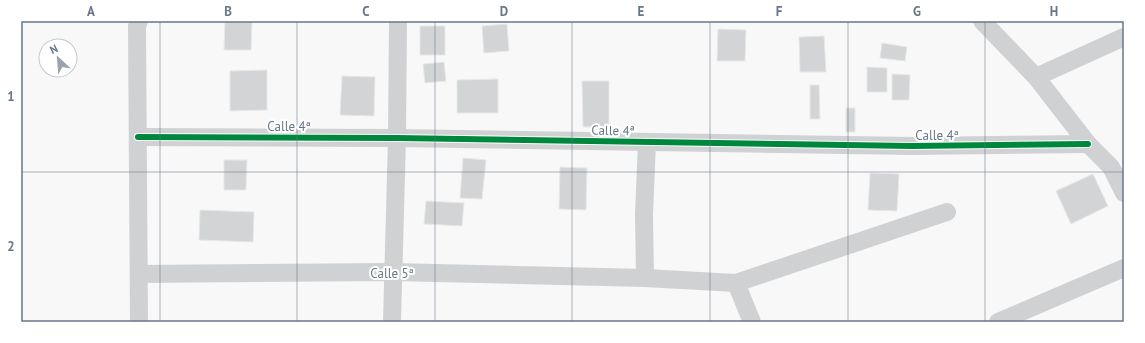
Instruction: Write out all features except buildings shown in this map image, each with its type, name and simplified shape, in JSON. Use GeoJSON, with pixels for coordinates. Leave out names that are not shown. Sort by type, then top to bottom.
{"type":"FeatureCollection","features":[{"type":"Feature","properties":{"kind":"street"},"geometry":{"type":"LineString","coordinates":[[139,21],[137,26],[139,322]]}},
{"type":"Feature","properties":{"kind":"street"},"geometry":{"type":"LineString","coordinates":[[392,322],[397,138],[398,21]]}},
{"type":"Feature","properties":{"kind":"street"},"geometry":{"type":"LineString","coordinates":[[982,21],[1036,77],[1088,144],[1118,164],[1124,193]]}},
{"type":"Feature","properties":{"kind":"street"},"geometry":{"type":"LineString","coordinates":[[1036,77],[1124,38]]}},
{"type":"Feature","properties":{"kind":"street","name":"Calle 4ª"},"geometry":{"type":"LineString","coordinates":[[138,136],[397,138],[912,146],[1088,144]]}},
{"type":"Feature","properties":{"kind":"street"},"geometry":{"type":"LineString","coordinates":[[645,278],[644,214],[648,142]]}},
{"type":"Feature","properties":{"kind":"street"},"geometry":{"type":"LineString","coordinates":[[752,322],[736,283],[947,212]]}},
{"type":"Feature","properties":{"kind":"street"},"geometry":{"type":"LineString","coordinates":[[998,322],[1124,268]]}},
{"type":"Feature","properties":{"kind":"street","name":"Calle 5ª"},"geometry":{"type":"LineString","coordinates":[[139,274],[393,272],[645,278],[736,283]]}},
{"type":"Feature","properties":{"kind":"cycle path"},"geometry":{"type":"LineString","coordinates":[[138,137],[397,138],[912,146],[1088,144]]}}]}
